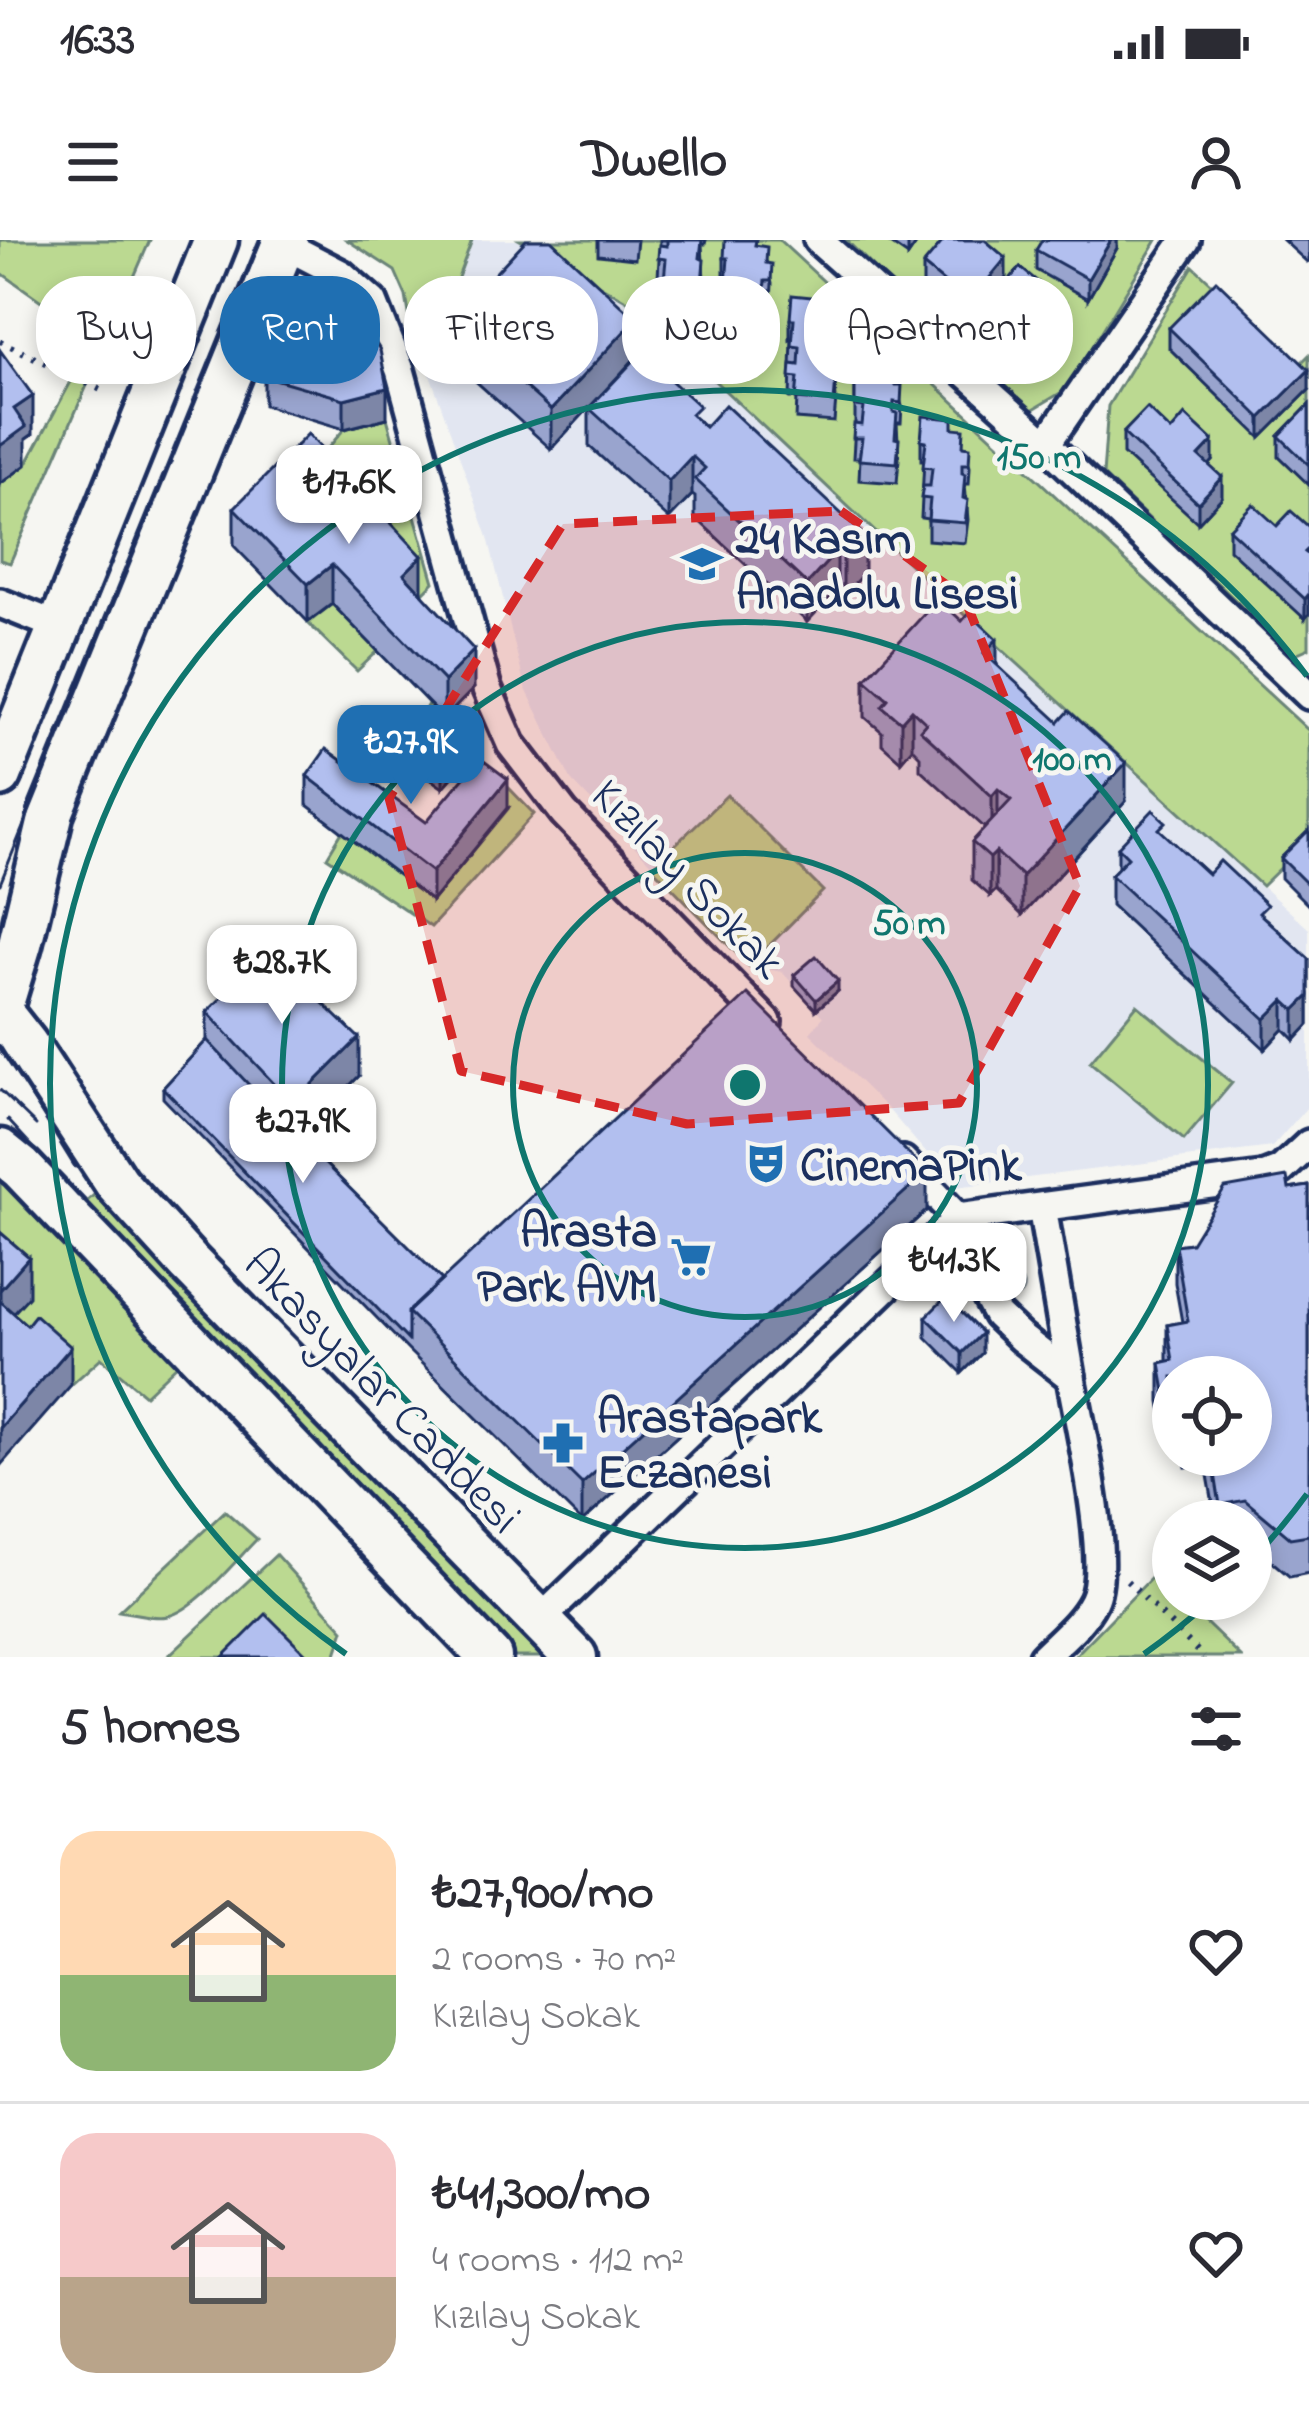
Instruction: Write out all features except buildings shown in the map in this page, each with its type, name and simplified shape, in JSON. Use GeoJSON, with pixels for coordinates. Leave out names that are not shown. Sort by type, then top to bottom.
{"type":"FeatureCollection","features":[{"type":"Feature","properties":{"kind":"main road"},"geometry":{"type":"LineString","coordinates":[[0,775],[216,240]]}},
{"type":"Feature","properties":{"kind":"main road"},"geometry":{"type":"LineString","coordinates":[[0,1032],[0,1013],[52,811],[284,242]]}},
{"type":"Feature","properties":{"kind":"main road","name":"Akasyalar Caddesi"},"geometry":{"type":"LineString","coordinates":[[0,1013],[117,1184],[575,1657]]}},
{"type":"Feature","properties":{"kind":"main road"},"geometry":{"type":"LineString","coordinates":[[0,1151],[490,1657]]}},
{"type":"Feature","properties":{"kind":"street"},"geometry":{"type":"LineString","coordinates":[[818,240],[1046,444],[1309,695]]}},
{"type":"Feature","properties":{"kind":"street"},"geometry":{"type":"LineString","coordinates":[[1046,444],[1186,240]]}},
{"type":"Feature","properties":{"kind":"street","name":"Kızılay Sokak"},"geometry":{"type":"LineString","coordinates":[[284,242],[341,274],[373,302],[400,370],[487,689],[511,744],[564,813],[782,1036]]}},
{"type":"Feature","properties":{"kind":"street"},"geometry":{"type":"LineString","coordinates":[[0,603],[60,627]]}},
{"type":"Feature","properties":{"kind":"street"},"geometry":{"type":"LineString","coordinates":[[887,1144],[958,1218],[973,1270],[998,1315],[1071,1377]]}},
{"type":"Feature","properties":{"kind":"street"},"geometry":{"type":"LineString","coordinates":[[539,1621],[958,1218],[1263,1178],[1281,1170],[1309,1144]]}},
{"type":"Feature","properties":{"kind":"street"},"geometry":{"type":"LineString","coordinates":[[1042,1207],[1099,1553],[1095,1598],[1043,1657]]}},
{"type":"Feature","properties":{"kind":"path"},"geometry":{"type":"LineString","coordinates":[[0,341],[104,391]]}},
{"type":"Feature","properties":{"kind":"path"},"geometry":{"type":"LineString","coordinates":[[1099,1553],[1204,1657]]}},
{"type":"Feature","properties":{"kind":"highlighted area"},"geometry":{"type":"Polygon","coordinates":[[[841,511],[964,597],[1080,886],[959,1103],[687,1124],[461,1071],[389,798],[563,524],[841,511]]]}},
{"type":"Feature","properties":{"kind":"shaded area"},"geometry":{"type":"Polygon","coordinates":[[[472,240],[520,240],[584,276],[459,276],[472,240]]]}},
{"type":"Feature","properties":{"kind":"shaded area"},"geometry":{"type":"Polygon","coordinates":[[[598,284],[622,298],[622,384],[718,384],[1309,929],[1309,1105],[1272,1147],[956,1187],[886,1107],[810,1033],[823,1017],[782,972],[749,966],[571,780],[525,687],[488,537],[433,384],[598,384],[598,284]]]}},
{"type":"Feature","properties":{"kind":"green space"},"geometry":{"type":"Polygon","coordinates":[[[0,240],[150,240],[134,276],[36,276],[36,297],[0,272],[0,240]]]}},
{"type":"Feature","properties":{"kind":"green space"},"geometry":{"type":"Polygon","coordinates":[[[347,240],[472,240],[459,276],[404,276],[404,291],[395,271],[347,240]]]}},
{"type":"Feature","properties":{"kind":"green space"},"geometry":{"type":"Polygon","coordinates":[[[520,240],[779,240],[818,276],[804,276],[804,384],[934,384],[1309,731],[1309,840],[1262,886],[718,384],[780,384],[780,276],[622,276],[622,298],[598,284],[598,276],[584,276],[520,240]]]}},
{"type":"Feature","properties":{"kind":"green space"},"geometry":{"type":"Polygon","coordinates":[[[846,240],[1157,240],[1073,379],[1073,276],[883,276],[846,240]]]}},
{"type":"Feature","properties":{"kind":"green space"},"geometry":{"type":"Polygon","coordinates":[[[1193,266],[1299,365],[1309,355],[1309,648],[1293,655],[1103,475],[1108,406],[1193,266]]]}},
{"type":"Feature","properties":{"kind":"green space"},"geometry":{"type":"Polygon","coordinates":[[[70,384],[88,384],[10,563],[0,560],[0,484],[26,465],[70,384]]]}},
{"type":"Feature","properties":{"kind":"green space"},"geometry":{"type":"Polygon","coordinates":[[[1003,384],[1070,384],[1067,389],[1032,410],[1003,384]]]}},
{"type":"Feature","properties":{"kind":"green space"},"geometry":{"type":"Polygon","coordinates":[[[387,418],[434,582],[422,594],[308,472],[344,429],[387,418]]]}},
{"type":"Feature","properties":{"kind":"green space"},"geometry":{"type":"Polygon","coordinates":[[[332,604],[378,651],[357,671],[308,623],[332,604]]]}},
{"type":"Feature","properties":{"kind":"green space"},"geometry":{"type":"Polygon","coordinates":[[[428,704],[534,814],[431,927],[327,857],[342,832],[432,901],[508,809],[480,787],[463,765],[414,729],[428,704]]]}},
{"type":"Feature","properties":{"kind":"green space"},"geometry":{"type":"Polygon","coordinates":[[[727,795],[823,891],[749,966],[652,867],[727,795]]]}},
{"type":"Feature","properties":{"kind":"green space"},"geometry":{"type":"Polygon","coordinates":[[[1137,1005],[1232,1083],[1184,1140],[1090,1062],[1137,1005]]]}},
{"type":"Feature","properties":{"kind":"green space"},"geometry":{"type":"Polygon","coordinates":[[[0,1176],[178,1364],[145,1395],[101,1358],[71,1385],[0,1328],[0,1176]]]}},
{"type":"Feature","properties":{"kind":"green space"},"geometry":{"type":"Polygon","coordinates":[[[103,1187],[152,1249],[544,1657],[503,1657],[77,1210],[103,1187]]]}},
{"type":"Feature","properties":{"kind":"green space"},"geometry":{"type":"Polygon","coordinates":[[[225,1511],[257,1539],[215,1583],[168,1616],[119,1611],[225,1511]]]}},
{"type":"Feature","properties":{"kind":"green space"},"geometry":{"type":"Polygon","coordinates":[[[276,1555],[344,1630],[335,1657],[167,1657],[276,1555]]]}},
{"type":"Feature","properties":{"kind":"green space"},"geometry":{"type":"Polygon","coordinates":[[[1152,1577],[1152,1620],[1203,1620],[1241,1657],[1074,1657],[1152,1577]]]}},
{"type":"Feature","properties":{"kind":"tram line"},"geometry":{"type":"LineString","coordinates":[[0,884],[261,240]]}},
{"type":"Feature","properties":{"kind":"tram line"},"geometry":{"type":"LineString","coordinates":[[0,1046],[75,1167]]}},
{"type":"Feature","properties":{"kind":"tram line"},"geometry":{"type":"LineString","coordinates":[[0,1090],[36,1125]]}},
{"type":"Feature","properties":{"kind":"tram line"},"geometry":{"type":"LineString","coordinates":[[8,1120],[78,1196]]}},
{"type":"Feature","properties":{"kind":"place","name":"24 Kasım Anadolu Lisesi"},"geometry":{"type":"Point","coordinates":[702,564]}},
{"type":"Feature","properties":{"kind":"place","name":"CinemaPink"},"geometry":{"type":"Point","coordinates":[766,1163]}},
{"type":"Feature","properties":{"kind":"place","name":"Arasta Park AVM"},"geometry":{"type":"Point","coordinates":[691,1257]}},
{"type":"Feature","properties":{"kind":"place","name":"Arastapark Eczanesi"},"geometry":{"type":"Point","coordinates":[563,1443]}}]}
